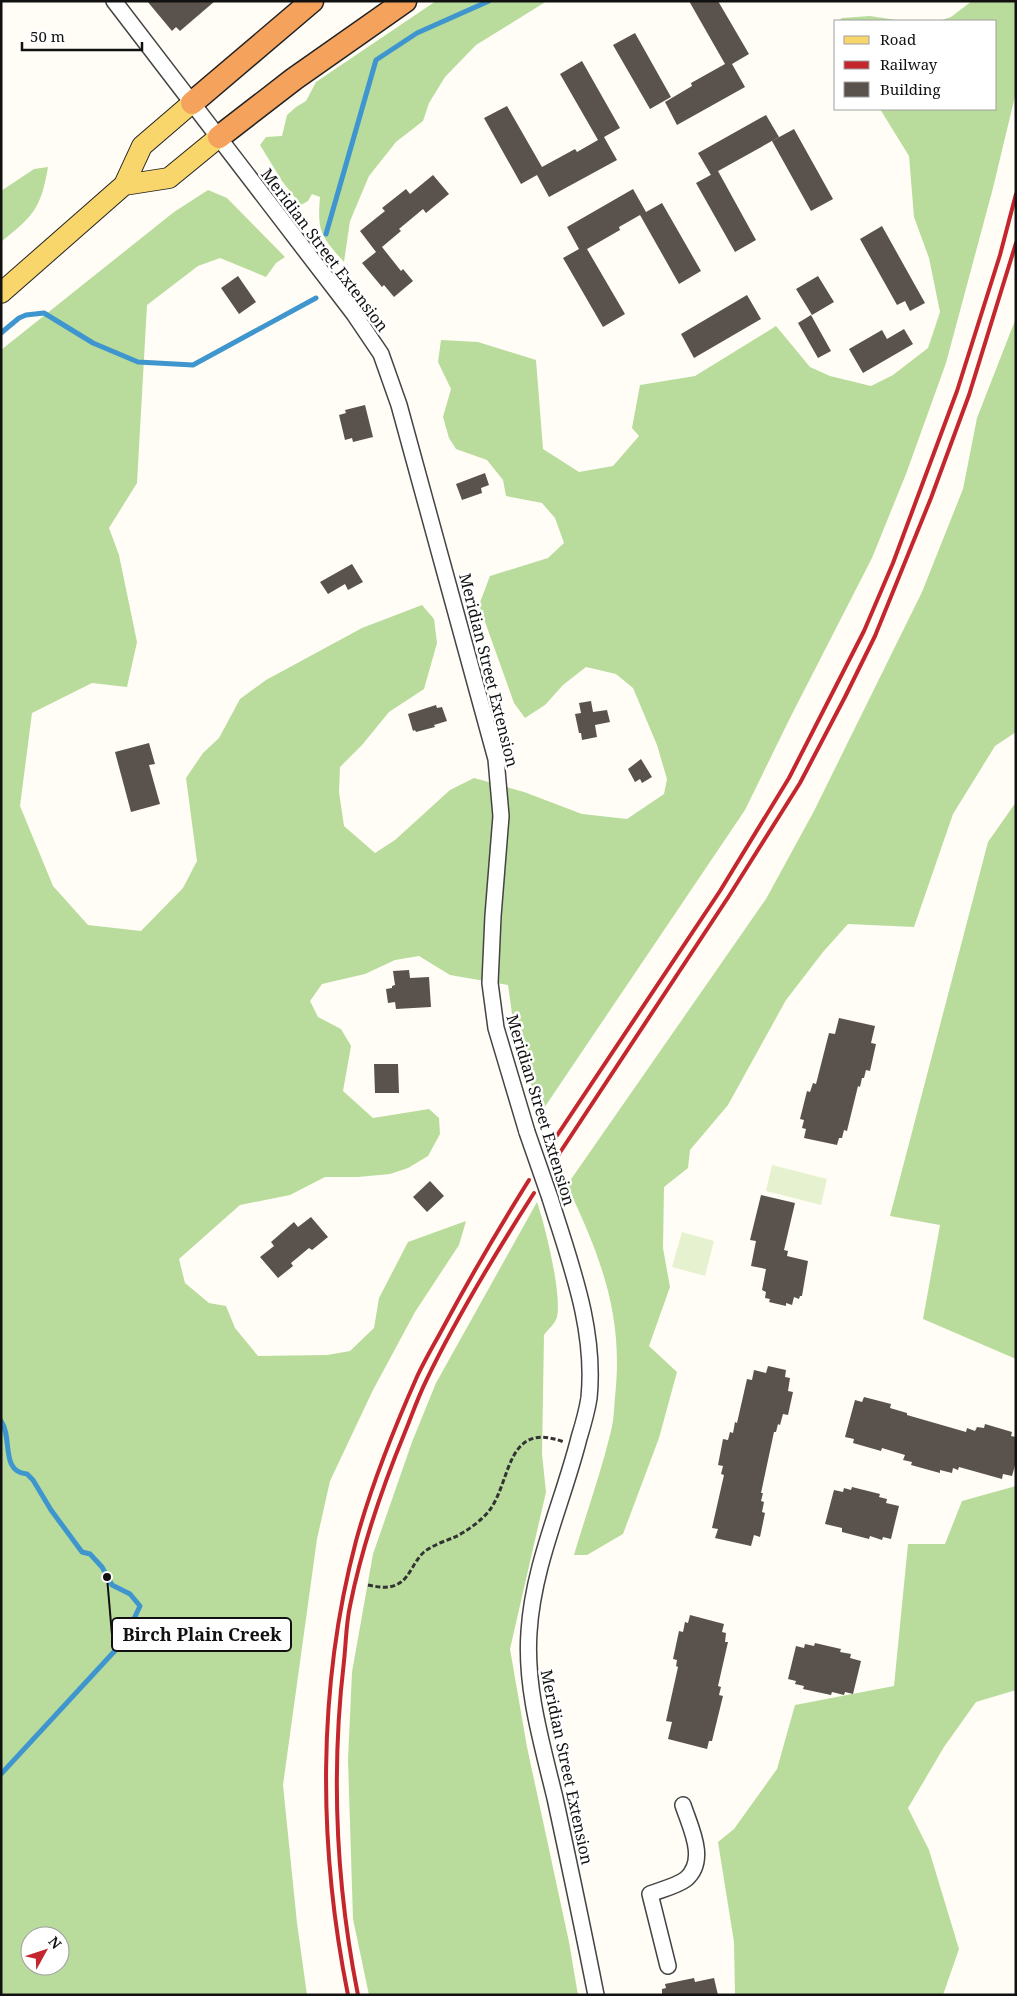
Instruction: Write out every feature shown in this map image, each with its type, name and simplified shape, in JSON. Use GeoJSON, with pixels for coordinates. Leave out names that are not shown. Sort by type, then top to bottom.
{"type":"FeatureCollection","features":[{"type":"Feature","properties":{"kind":"highway"},"geometry":{"type":"LineString","coordinates":[[192,103],[312,1]]}},
{"type":"Feature","properties":{"kind":"highway"},"geometry":{"type":"LineString","coordinates":[[219,137],[294,79],[405,1]]}},
{"type":"Feature","properties":{"kind":"main road"},"geometry":{"type":"LineString","coordinates":[[1,293],[124,184],[142,146],[192,103]]}},
{"type":"Feature","properties":{"kind":"main road"},"geometry":{"type":"LineString","coordinates":[[124,184],[169,178],[219,137]]}},
{"type":"Feature","properties":{"kind":"street","name":"Meridian Street Extension"},"geometry":{"type":"LineString","coordinates":[[114,1],[219,137],[381,354],[399,405],[496,759],[501,816],[492,916],[490,983],[493,1013],[498,1039],[580,1292],[590,1348],[588,1400],[577,1447],[546,1546],[532,1602],[528,1669],[540,1735],[596,1995]]}},
{"type":"Feature","properties":{"kind":"street"},"geometry":{"type":"LineString","coordinates":[[668,1966],[650,1894],[685,1880],[692,1872],[697,1855],[694,1838],[683,1805]]}},
{"type":"Feature","properties":{"kind":"path"},"geometry":{"type":"LineString","coordinates":[[368,1584],[387,1588],[401,1582],[418,1558],[427,1550],[458,1536],[481,1519],[493,1504],[512,1457],[524,1444],[531,1440],[546,1437],[577,1447]]}},
{"type":"Feature","properties":{"kind":"green space"},"geometry":{"type":"Polygon","coordinates":[[[436,1],[547,1],[476,45],[445,77],[429,103],[423,121],[396,142],[369,176],[350,221],[344,262],[322,233],[319,218],[320,197],[312,194],[308,201],[301,205],[282,181],[260,145],[266,137],[282,136],[287,115],[306,101],[316,82],[436,1]]]}},
{"type":"Feature","properties":{"kind":"green space"},"geometry":{"type":"Polygon","coordinates":[[[972,1],[1016,1],[1016,92],[993,188],[946,363],[906,474],[872,558],[745,810],[540,1114],[514,1028],[508,985],[450,975],[419,956],[395,960],[365,974],[322,984],[310,1001],[318,1017],[341,1029],[351,1046],[343,1091],[373,1118],[429,1109],[439,1118],[440,1134],[428,1156],[408,1168],[390,1174],[358,1177],[325,1177],[290,1195],[240,1205],[179,1259],[185,1283],[209,1303],[226,1306],[235,1328],[258,1356],[327,1355],[350,1351],[374,1328],[379,1298],[408,1242],[466,1221],[459,1245],[415,1312],[373,1390],[330,1481],[317,1539],[283,1785],[297,1923],[307,1995],[1,1995],[1,350],[174,212],[208,190],[227,198],[285,257],[276,263],[266,277],[220,258],[198,266],[147,305],[137,483],[109,528],[119,555],[137,642],[127,687],[92,683],[32,713],[20,806],[53,886],[88,925],[141,931],[183,888],[197,861],[186,778],[203,753],[219,738],[240,699],[266,680],[362,628],[422,605],[434,619],[437,643],[424,689],[389,712],[362,745],[340,767],[339,792],[344,826],[375,853],[395,840],[450,790],[474,778],[524,792],[582,814],[627,819],[664,794],[667,779],[657,745],[633,688],[616,674],[586,667],[563,685],[545,705],[525,718],[514,703],[479,605],[490,576],[548,558],[564,543],[555,518],[542,503],[506,496],[503,480],[487,460],[456,449],[449,438],[443,417],[451,389],[438,362],[441,340],[478,342],[536,360],[543,449],[579,472],[613,466],[639,436],[632,428],[640,385],[695,376],[776,326],[810,367],[830,376],[871,386],[893,375],[928,348],[940,312],[929,258],[914,217],[909,156],[881,110],[997,110],[997,20],[942,20],[951,17],[972,1]]]}},
{"type":"Feature","properties":{"kind":"green space"},"geometry":{"type":"Polygon","coordinates":[[[870,16],[896,20],[839,20],[842,18],[870,16]]]}},
{"type":"Feature","properties":{"kind":"green space"},"geometry":{"type":"Polygon","coordinates":[[[48,167],[42,193],[34,210],[21,225],[1,242],[1,191],[34,169],[48,167]]]}},
{"type":"Feature","properties":{"kind":"green space"},"geometry":{"type":"Polygon","coordinates":[[[1016,318],[1016,732],[995,746],[953,814],[914,927],[848,924],[823,952],[786,1000],[728,1105],[690,1150],[688,1168],[664,1187],[663,1248],[670,1287],[649,1346],[677,1372],[659,1438],[623,1534],[587,1555],[574,1555],[612,1427],[617,1367],[613,1313],[607,1288],[590,1237],[567,1185],[766,899],[814,811],[922,592],[963,489],[977,418],[1016,318]]]}},
{"type":"Feature","properties":{"kind":"green space"},"geometry":{"type":"Polygon","coordinates":[[[1016,802],[1016,1359],[923,1319],[940,1225],[890,1216],[988,842],[1016,802]]]}},
{"type":"Feature","properties":{"kind":"green space"},"geometry":{"type":"Polygon","coordinates":[[[772,1165],[827,1179],[821,1205],[766,1191],[772,1165]]]}},
{"type":"Feature","properties":{"kind":"green space"},"geometry":{"type":"Polygon","coordinates":[[[537,1202],[552,1260],[558,1306],[556,1320],[544,1335],[542,1454],[546,1492],[510,1649],[527,1747],[569,1942],[578,1995],[369,1995],[353,1919],[348,1760],[352,1672],[373,1554],[412,1442],[436,1383],[537,1202]]]}},
{"type":"Feature","properties":{"kind":"green space"},"geometry":{"type":"Polygon","coordinates":[[[682,1232],[714,1241],[705,1276],[672,1267],[682,1232]]]}},
{"type":"Feature","properties":{"kind":"green space"},"geometry":{"type":"Polygon","coordinates":[[[1016,1486],[1016,1690],[976,1702],[944,1747],[908,1808],[929,1850],[959,1949],[943,1995],[735,1995],[734,1942],[718,1842],[734,1829],[777,1769],[795,1705],[894,1686],[908,1544],[945,1544],[962,1501],[1016,1486]]]}},
{"type":"Feature","properties":{"kind":"building"},"geometry":{"type":"Polygon","coordinates":[[[147,1],[215,1],[180,31],[176,27],[172,31],[147,1]]]}},
{"type":"Feature","properties":{"kind":"building"},"geometry":{"type":"Polygon","coordinates":[[[689,1],[718,1],[749,54],[732,64],[745,87],[677,125],[665,102],[692,86],[691,83],[725,64],[689,1]]]}},
{"type":"Feature","properties":{"kind":"building"},"geometry":{"type":"Polygon","coordinates":[[[635,33],[671,97],[650,109],[613,45],[635,33]]]}},
{"type":"Feature","properties":{"kind":"building"},"geometry":{"type":"Polygon","coordinates":[[[582,61],[620,128],[604,137],[617,160],[549,197],[537,175],[521,184],[484,118],[507,106],[542,167],[575,149],[577,152],[598,140],[560,74],[582,61]]]}},
{"type":"Feature","properties":{"kind":"building"},"geometry":{"type":"Polygon","coordinates":[[[766,115],[779,137],[711,175],[698,153],[766,115]]]}},
{"type":"Feature","properties":{"kind":"building"},"geometry":{"type":"Polygon","coordinates":[[[794,129],[833,199],[811,211],[772,141],[794,129]]]}},
{"type":"Feature","properties":{"kind":"building"},"geometry":{"type":"Polygon","coordinates":[[[718,171],[756,240],[735,252],[696,183],[718,171]]]}},
{"type":"Feature","properties":{"kind":"building"},"geometry":{"type":"Polygon","coordinates":[[[433,175],[449,194],[426,213],[423,209],[399,229],[401,231],[382,247],[401,271],[403,269],[413,281],[394,297],[384,285],[382,287],[362,263],[376,252],[360,231],[385,211],[382,208],[406,189],[410,194],[433,175]]]}},
{"type":"Feature","properties":{"kind":"building"},"geometry":{"type":"Polygon","coordinates":[[[633,189],[646,212],[662,203],[701,271],[679,284],[640,215],[619,227],[620,230],[587,249],[625,314],[603,327],[563,258],[579,249],[567,227],[633,189]]]}},
{"type":"Feature","properties":{"kind":"building"},"geometry":{"type":"Polygon","coordinates":[[[882,226],[925,303],[910,311],[905,301],[897,305],[860,239],[882,226]]]}},
{"type":"Feature","properties":{"kind":"building"},"geometry":{"type":"Polygon","coordinates":[[[238,276],[256,302],[239,314],[221,288],[238,276]]]}},
{"type":"Feature","properties":{"kind":"building"},"geometry":{"type":"Polygon","coordinates":[[[818,276],[834,302],[812,315],[796,289],[818,276]]]}},
{"type":"Feature","properties":{"kind":"building"},"geometry":{"type":"Polygon","coordinates":[[[747,295],[761,319],[694,358],[681,334],[747,295]]]}},
{"type":"Feature","properties":{"kind":"building"},"geometry":{"type":"Polygon","coordinates":[[[811,315],[831,351],[818,358],[798,323],[811,315]]]}},
{"type":"Feature","properties":{"kind":"building"},"geometry":{"type":"Polygon","coordinates":[[[904,329],[913,344],[863,373],[849,349],[882,330],[887,339],[904,329]]]}},
{"type":"Feature","properties":{"kind":"building"},"geometry":{"type":"Polygon","coordinates":[[[365,405],[373,437],[353,442],[352,438],[345,440],[339,415],[346,413],[345,410],[365,405]]]}},
{"type":"Feature","properties":{"kind":"building"},"geometry":{"type":"Polygon","coordinates":[[[485,473],[489,485],[481,488],[482,493],[462,500],[456,484],[485,473]]]}},
{"type":"Feature","properties":{"kind":"building"},"geometry":{"type":"Polygon","coordinates":[[[352,564],[363,582],[348,590],[345,584],[328,594],[320,582],[352,564]]]}},
{"type":"Feature","properties":{"kind":"building"},"geometry":{"type":"Polygon","coordinates":[[[591,701],[593,712],[607,710],[610,722],[595,725],[597,737],[582,740],[575,714],[581,713],[579,703],[591,701]]]}},
{"type":"Feature","properties":{"kind":"building"},"geometry":{"type":"Polygon","coordinates":[[[436,705],[437,708],[442,707],[447,721],[434,725],[435,727],[416,732],[415,730],[413,731],[408,714],[436,705]]]}},
{"type":"Feature","properties":{"kind":"building"},"geometry":{"type":"Polygon","coordinates":[[[149,743],[155,764],[149,765],[160,804],[131,812],[115,752],[149,743]]]}},
{"type":"Feature","properties":{"kind":"building"},"geometry":{"type":"Polygon","coordinates":[[[641,759],[652,777],[642,783],[640,779],[635,782],[628,769],[641,759]]]}},
{"type":"Feature","properties":{"kind":"building"},"geometry":{"type":"Polygon","coordinates":[[[409,970],[410,978],[429,977],[431,1007],[396,1009],[395,1002],[388,1003],[386,989],[392,988],[395,985],[393,971],[409,970]]]}},
{"type":"Feature","properties":{"kind":"building"},"geometry":{"type":"Polygon","coordinates":[[[839,1018],[875,1026],[871,1043],[876,1044],[870,1071],[866,1070],[860,1087],[858,1086],[847,1131],[844,1130],[842,1138],[839,1138],[837,1145],[804,1138],[806,1129],[802,1128],[804,1120],[800,1119],[807,1091],[810,1092],[813,1083],[816,1084],[829,1033],[835,1034],[839,1018]]]}},
{"type":"Feature","properties":{"kind":"building"},"geometry":{"type":"Polygon","coordinates":[[[374,1064],[398,1064],[399,1093],[375,1093],[374,1064]]]}},
{"type":"Feature","properties":{"kind":"building"},"geometry":{"type":"Polygon","coordinates":[[[430,1181],[444,1196],[427,1212],[413,1197],[430,1181]]]}},
{"type":"Feature","properties":{"kind":"building"},"geometry":{"type":"Polygon","coordinates":[[[761,1195],[795,1203],[784,1250],[788,1251],[787,1256],[808,1261],[802,1296],[799,1299],[794,1297],[792,1305],[786,1303],[786,1306],[769,1302],[770,1299],[765,1298],[766,1292],[762,1290],[766,1269],[751,1266],[756,1241],[750,1240],[761,1195]]]}},
{"type":"Feature","properties":{"kind":"building"},"geometry":{"type":"Polygon","coordinates":[[[311,1217],[328,1237],[312,1250],[309,1248],[291,1263],[293,1266],[278,1278],[260,1257],[274,1246],[271,1242],[294,1222],[298,1227],[311,1217]]]}},
{"type":"Feature","properties":{"kind":"building"},"geometry":{"type":"Polygon","coordinates":[[[768,1366],[786,1370],[785,1377],[790,1378],[788,1391],[793,1392],[788,1415],[783,1414],[780,1425],[778,1424],[776,1432],[774,1432],[761,1493],[763,1493],[761,1501],[764,1502],[762,1512],[765,1513],[760,1537],[754,1535],[751,1546],[715,1538],[718,1529],[712,1528],[724,1475],[721,1474],[723,1466],[718,1465],[723,1439],[728,1440],[730,1432],[733,1433],[735,1422],[737,1423],[747,1379],[752,1380],[754,1370],[766,1373],[768,1366]]]}},
{"type":"Feature","properties":{"kind":"building"},"geometry":{"type":"Polygon","coordinates":[[[864,1397],[891,1404],[890,1408],[907,1413],[907,1415],[966,1432],[967,1428],[975,1431],[977,1427],[984,1428],[985,1424],[1012,1432],[1011,1436],[1016,1437],[1016,1462],[1012,1476],[1003,1474],[1002,1479],[959,1467],[958,1470],[953,1468],[952,1473],[940,1470],[940,1473],[911,1465],[912,1462],[903,1460],[905,1455],[882,1448],[881,1451],[853,1443],[854,1439],[845,1437],[855,1400],[862,1402],[864,1397]]]}},
{"type":"Feature","properties":{"kind":"building"},"geometry":{"type":"Polygon","coordinates":[[[852,1487],[880,1494],[879,1497],[887,1499],[886,1503],[899,1506],[891,1539],[883,1537],[882,1540],[870,1536],[869,1539],[842,1532],[842,1528],[825,1524],[834,1490],[843,1492],[844,1488],[851,1490],[852,1487]]]}},
{"type":"Feature","properties":{"kind":"building"},"geometry":{"type":"Polygon","coordinates":[[[690,1615],[724,1624],[722,1632],[726,1633],[725,1642],[728,1642],[718,1686],[721,1687],[719,1695],[723,1696],[712,1741],[709,1741],[707,1749],[668,1739],[672,1722],[666,1721],[678,1667],[676,1666],[677,1660],[673,1659],[679,1631],[683,1632],[685,1622],[688,1623],[690,1615]]]}},
{"type":"Feature","properties":{"kind":"building"},"geometry":{"type":"Polygon","coordinates":[[[815,1643],[841,1649],[840,1652],[851,1654],[850,1658],[861,1661],[853,1694],[845,1692],[844,1695],[832,1692],[831,1695],[803,1689],[804,1686],[795,1684],[796,1681],[788,1679],[796,1646],[804,1648],[805,1644],[814,1646],[815,1643]]]}},
{"type":"Feature","properties":{"kind":"building"},"geometry":{"type":"Polygon","coordinates":[[[694,1978],[695,1982],[714,1978],[718,1995],[662,1995],[662,1989],[666,1988],[665,1984],[694,1978]]]}},
{"type":"Feature","properties":{"kind":"waterway"},"geometry":{"type":"LineString","coordinates":[[326,234],[376,60],[417,33],[489,1]]}},
{"type":"Feature","properties":{"kind":"waterway"},"geometry":{"type":"LineString","coordinates":[[1,333],[19,318],[26,315],[44,313],[93,343],[138,362],[193,365],[316,298]]}},
{"type":"Feature","properties":{"kind":"waterway"},"geometry":{"type":"LineString","coordinates":[[1,1421],[13,1467],[19,1472],[27,1474],[33,1480],[51,1510],[82,1552],[90,1554],[102,1567],[112,1585],[130,1594],[140,1606],[123,1642],[1,1774]]}},
{"type":"Feature","properties":{"kind":"railway"},"geometry":{"type":"LineString","coordinates":[[550,1146],[720,891],[789,778],[864,631],[893,563],[957,391],[1000,255],[1016,194]]}},
{"type":"Feature","properties":{"kind":"railway"},"geometry":{"type":"LineString","coordinates":[[555,1160],[729,896],[800,783],[845,697],[875,636],[931,498],[969,395],[1016,243]]}},
{"type":"Feature","properties":{"kind":"railway"},"geometry":{"type":"LineString","coordinates":[[348,1995],[338,1939],[331,1882],[327,1825],[326,1767],[328,1710],[334,1653],[343,1597],[368,1500],[416,1379],[475,1270],[529,1180]]}},
{"type":"Feature","properties":{"kind":"railway"},"geometry":{"type":"LineString","coordinates":[[358,1995],[340,1870],[337,1786],[340,1703],[350,1606],[367,1539],[381,1496],[423,1387],[464,1309],[534,1193]]}},
{"type":"Feature","properties":{"kind":"place","name":"Birch Plain Creek"},"geometry":{"type":"Point","coordinates":[107,1577]}}]}
